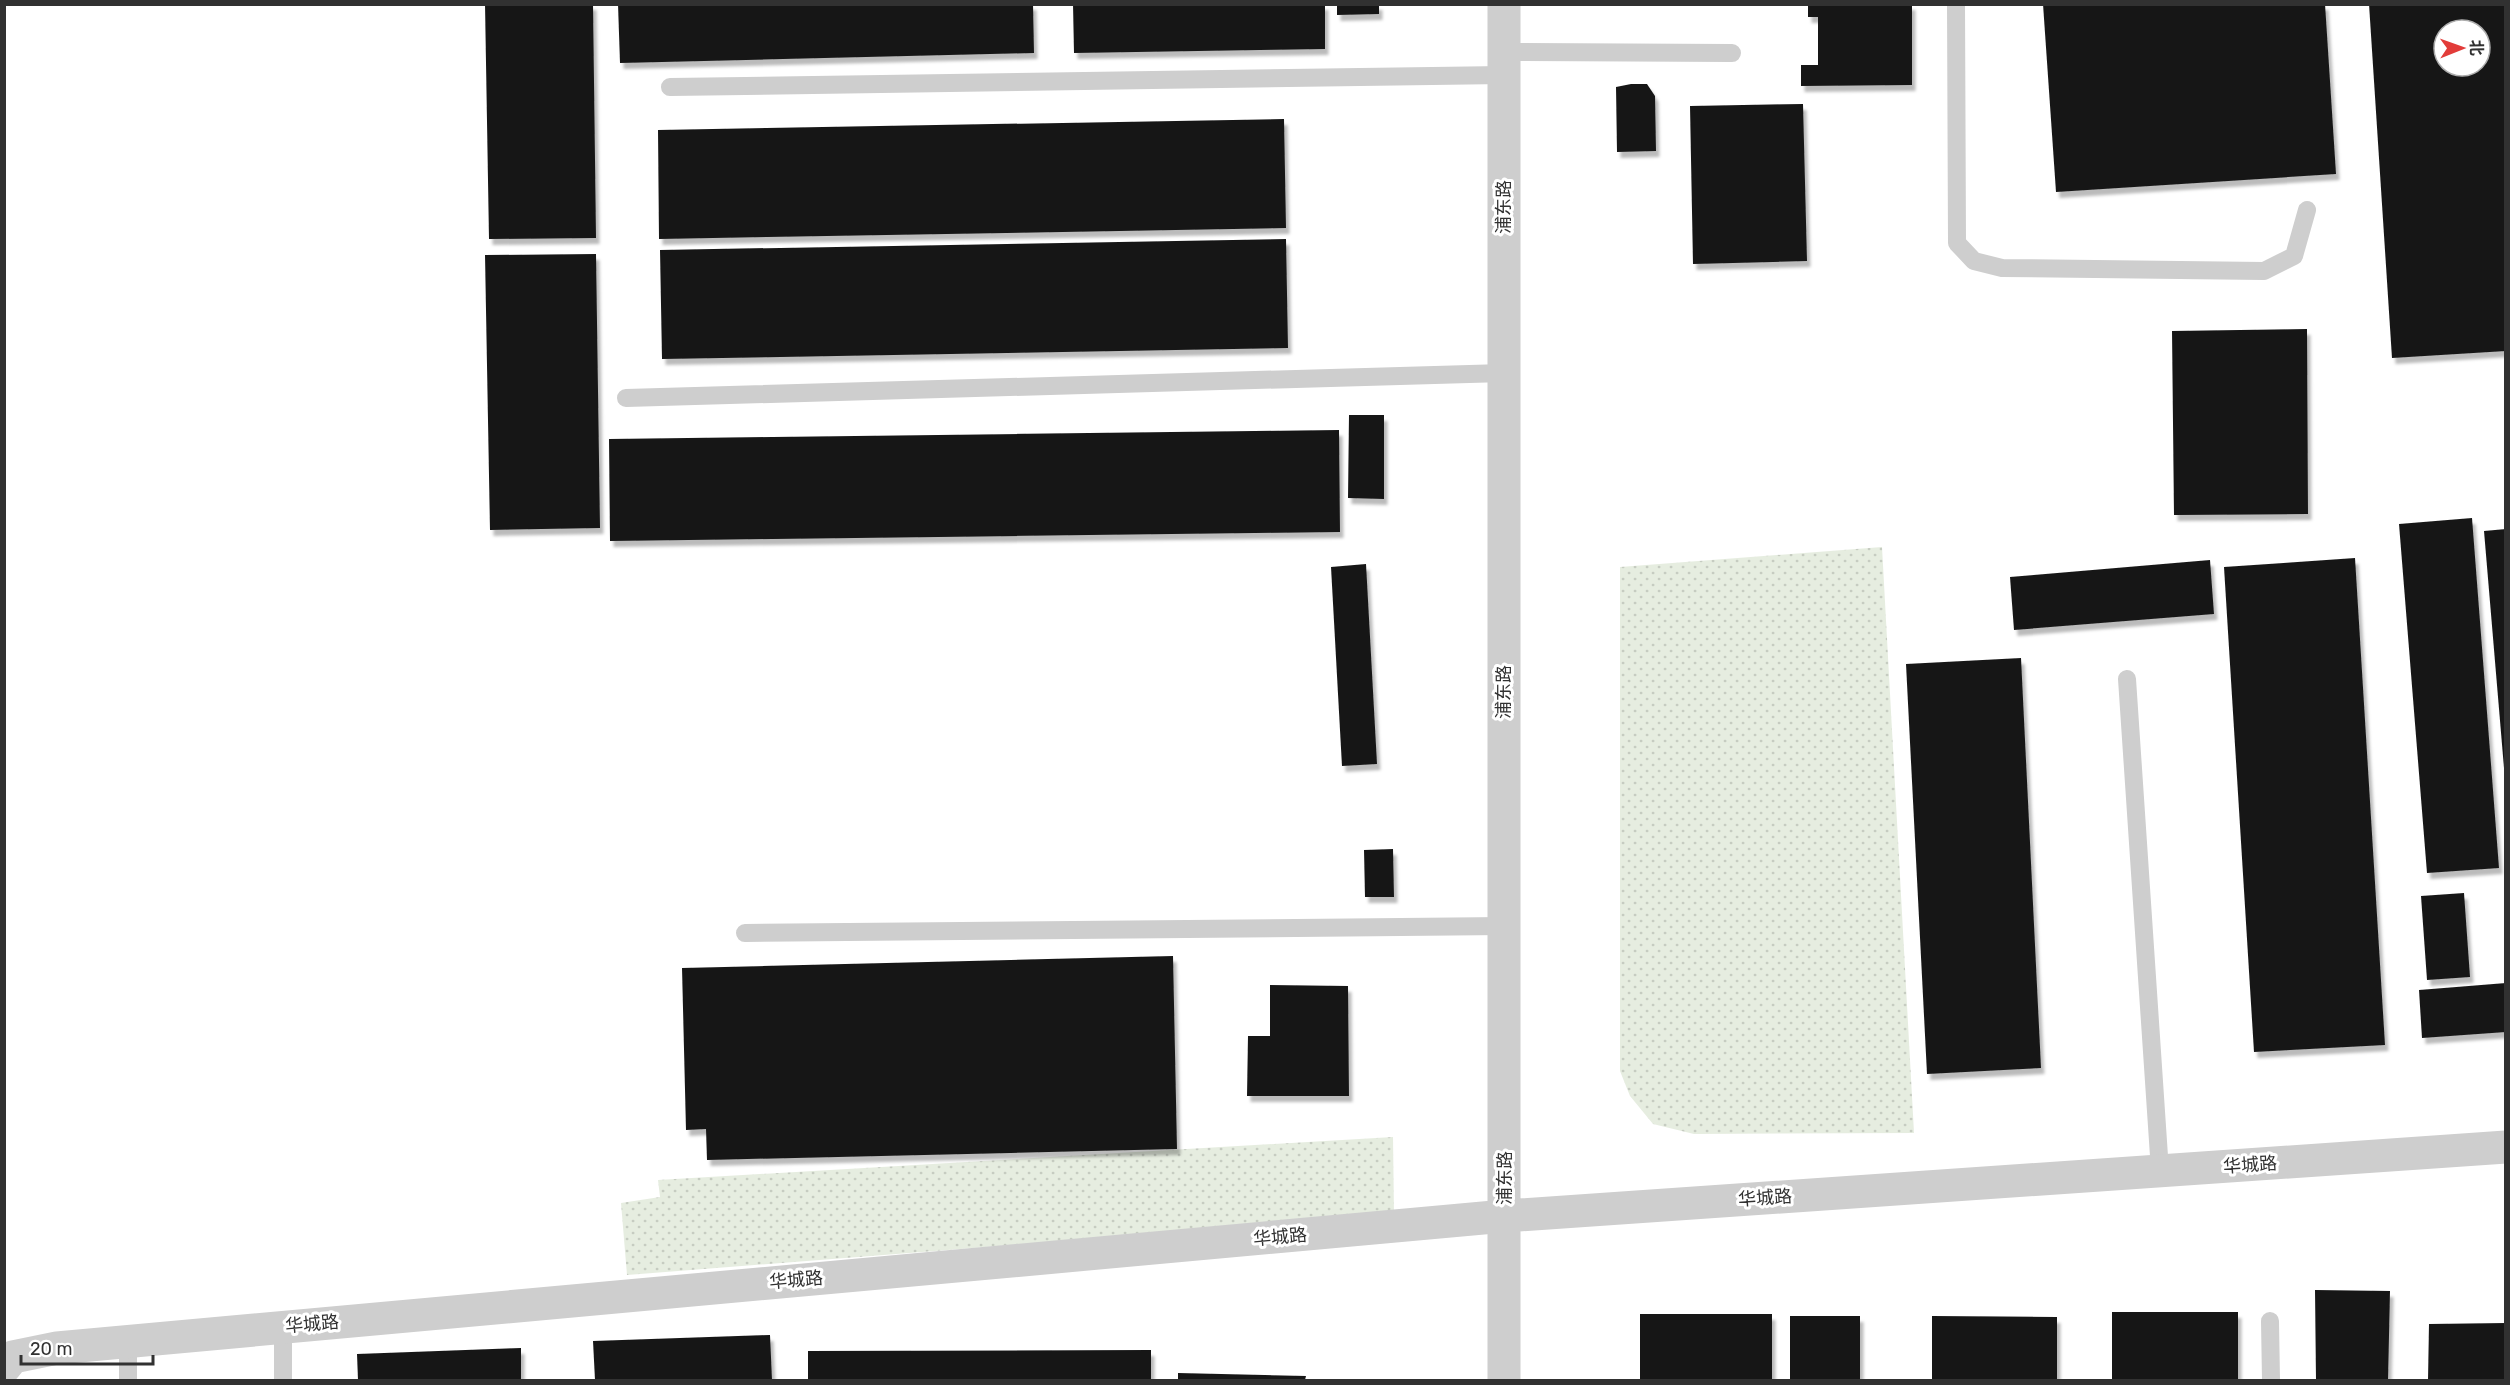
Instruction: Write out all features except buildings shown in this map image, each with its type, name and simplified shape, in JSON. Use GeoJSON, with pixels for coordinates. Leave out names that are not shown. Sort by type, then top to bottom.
{"type":"FeatureCollection","features":[{"type":"Feature","properties":{"kind":"street","name":"浦东路"},"geometry":{"type":"LineString","coordinates":[[1504,4],[1504,1380]]}},
{"type":"Feature","properties":{"kind":"street","name":"华城路"},"geometry":{"type":"LineString","coordinates":[[4,1368],[13,1357],[57,1348],[1505,1216],[2505,1147]]}},
{"type":"Feature","properties":{"kind":"lane"},"geometry":{"type":"LineString","coordinates":[[1956,4],[1957,243],[1974,261],[2002,268],[2264,271],[2294,256],[2307,210]]}},
{"type":"Feature","properties":{"kind":"lane"},"geometry":{"type":"LineString","coordinates":[[670,87],[1504,64],[1732,53]]}},
{"type":"Feature","properties":{"kind":"lane"},"geometry":{"type":"LineString","coordinates":[[626,398],[1504,373]]}},
{"type":"Feature","properties":{"kind":"lane"},"geometry":{"type":"LineString","coordinates":[[2127,679],[2160,1171]]}},
{"type":"Feature","properties":{"kind":"lane"},"geometry":{"type":"LineString","coordinates":[[745,933],[1505,926]]}},
{"type":"Feature","properties":{"kind":"lane"},"geometry":{"type":"LineString","coordinates":[[2270,1321],[2271,1380]]}},
{"type":"Feature","properties":{"kind":"lane"},"geometry":{"type":"LineString","coordinates":[[283,1327],[283,1380]]}},
{"type":"Feature","properties":{"kind":"lane"},"geometry":{"type":"LineString","coordinates":[[128,1341],[128,1380]]}},
{"type":"Feature","properties":{"kind":"shaded area"},"geometry":{"type":"Polygon","coordinates":[[[1882,547],[1914,1133],[1694,1134],[1653,1124],[1630,1096],[1620,1071],[1620,567],[1882,547]]]}},
{"type":"Feature","properties":{"kind":"shaded area"},"geometry":{"type":"Polygon","coordinates":[[[1393,1137],[1394,1215],[627,1275],[621,1203],[660,1197],[658,1180],[1393,1137]]]}}]}
